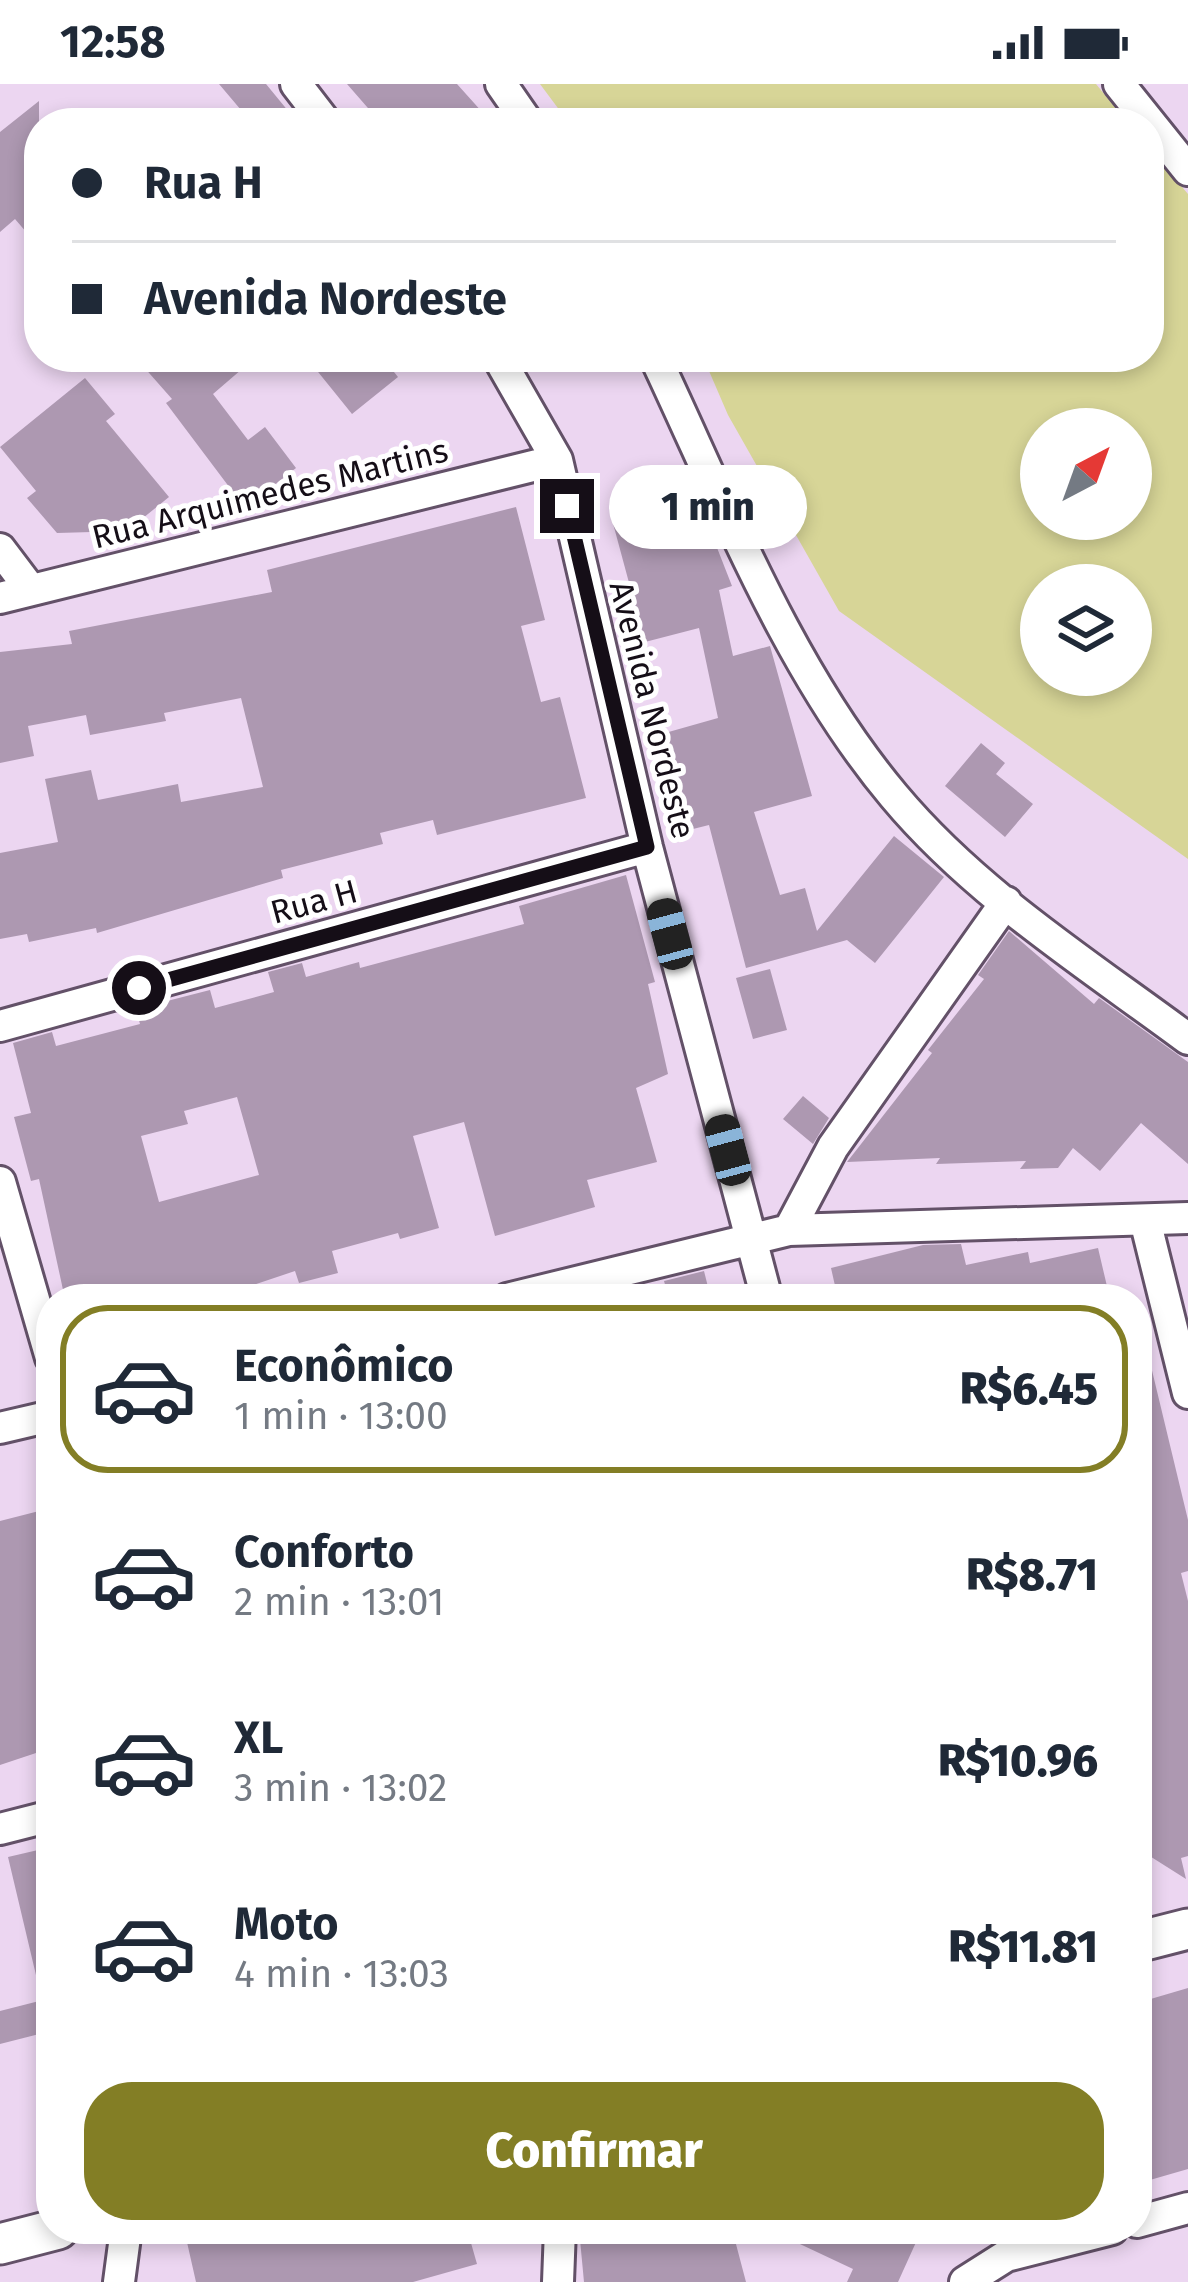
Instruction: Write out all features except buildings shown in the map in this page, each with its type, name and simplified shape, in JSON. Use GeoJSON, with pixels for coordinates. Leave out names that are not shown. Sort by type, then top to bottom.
{"type":"FeatureCollection","features":[{"type":"Feature","properties":{"kind":"street"},"geometry":{"type":"LineString","coordinates":[[296,84],[314,108]]}},
{"type":"Feature","properties":{"kind":"street"},"geometry":{"type":"LineString","coordinates":[[1119,84],[1138,108]]}},
{"type":"Feature","properties":{"kind":"street"},"geometry":{"type":"LineString","coordinates":[[1164,140],[1188,170]]}},
{"type":"Feature","properties":{"kind":"street","name":"Avenida Nordeste"},"geometry":{"type":"LineString","coordinates":[[507,372],[557,460],[647,847],[763,1284]]}},
{"type":"Feature","properties":{"kind":"street"},"geometry":{"type":"LineString","coordinates":[[663,372],[710,480],[840,726],[895,797],[954,860],[1188,1039]]}},
{"type":"Feature","properties":{"kind":"street","name":"Rua Arquimedes Martins"},"geometry":{"type":"LineString","coordinates":[[0,598],[557,460]]}},
{"type":"Feature","properties":{"kind":"street"},"geometry":{"type":"LineString","coordinates":[[0,548],[31,590]]}},
{"type":"Feature","properties":{"kind":"street","name":"Rua H"},"geometry":{"type":"LineString","coordinates":[[0,1026],[647,847]]}},
{"type":"Feature","properties":{"kind":"street"},"geometry":{"type":"LineString","coordinates":[[789,1230],[833,1148],[1006,902]]}},
{"type":"Feature","properties":{"kind":"street"},"geometry":{"type":"LineString","coordinates":[[0,1182],[36,1306]]}},
{"type":"Feature","properties":{"kind":"street"},"geometry":{"type":"LineString","coordinates":[[565,1284],[789,1230],[1188,1218]]}},
{"type":"Feature","properties":{"kind":"street"},"geometry":{"type":"LineString","coordinates":[[1145,1220],[1188,1393]]}},
{"type":"Feature","properties":{"kind":"street"},"geometry":{"type":"LineString","coordinates":[[0,1428],[36,1420]]}},
{"type":"Feature","properties":{"kind":"street"},"geometry":{"type":"LineString","coordinates":[[0,1829],[36,1820]]}},
{"type":"Feature","properties":{"kind":"street"},"geometry":{"type":"LineString","coordinates":[[1152,1938],[1188,1929]]}},
{"type":"Feature","properties":{"kind":"street"},"geometry":{"type":"LineString","coordinates":[[1152,2218],[1188,2208]]}},
{"type":"Feature","properties":{"kind":"street"},"geometry":{"type":"LineString","coordinates":[[0,2244],[36,2235]]}},
{"type":"Feature","properties":{"kind":"street"},"geometry":{"type":"LineString","coordinates":[[119,2282],[124,2244]]}},
{"type":"Feature","properties":{"kind":"street"},"geometry":{"type":"LineString","coordinates":[[558,2282],[559,2244]]}},
{"type":"Feature","properties":{"kind":"street"},"geometry":{"type":"LineString","coordinates":[[965,2282],[1000,2244]]}},
{"type":"Feature","properties":{"kind":"shaded area"},"geometry":{"type":"Polygon","coordinates":[[[540,84],[1096,84],[1116,108],[558,108],[540,84]]]}},
{"type":"Feature","properties":{"kind":"shaded area"},"geometry":{"type":"Polygon","coordinates":[[[1164,166],[1188,194],[1188,859],[839,611],[728,415],[709,372],[1164,372],[1164,166]]]}},
{"type":"Feature","properties":{"kind":"route"},"geometry":{"type":"LineString","coordinates":[[139,988],[647,847],[567,506]]}}]}
